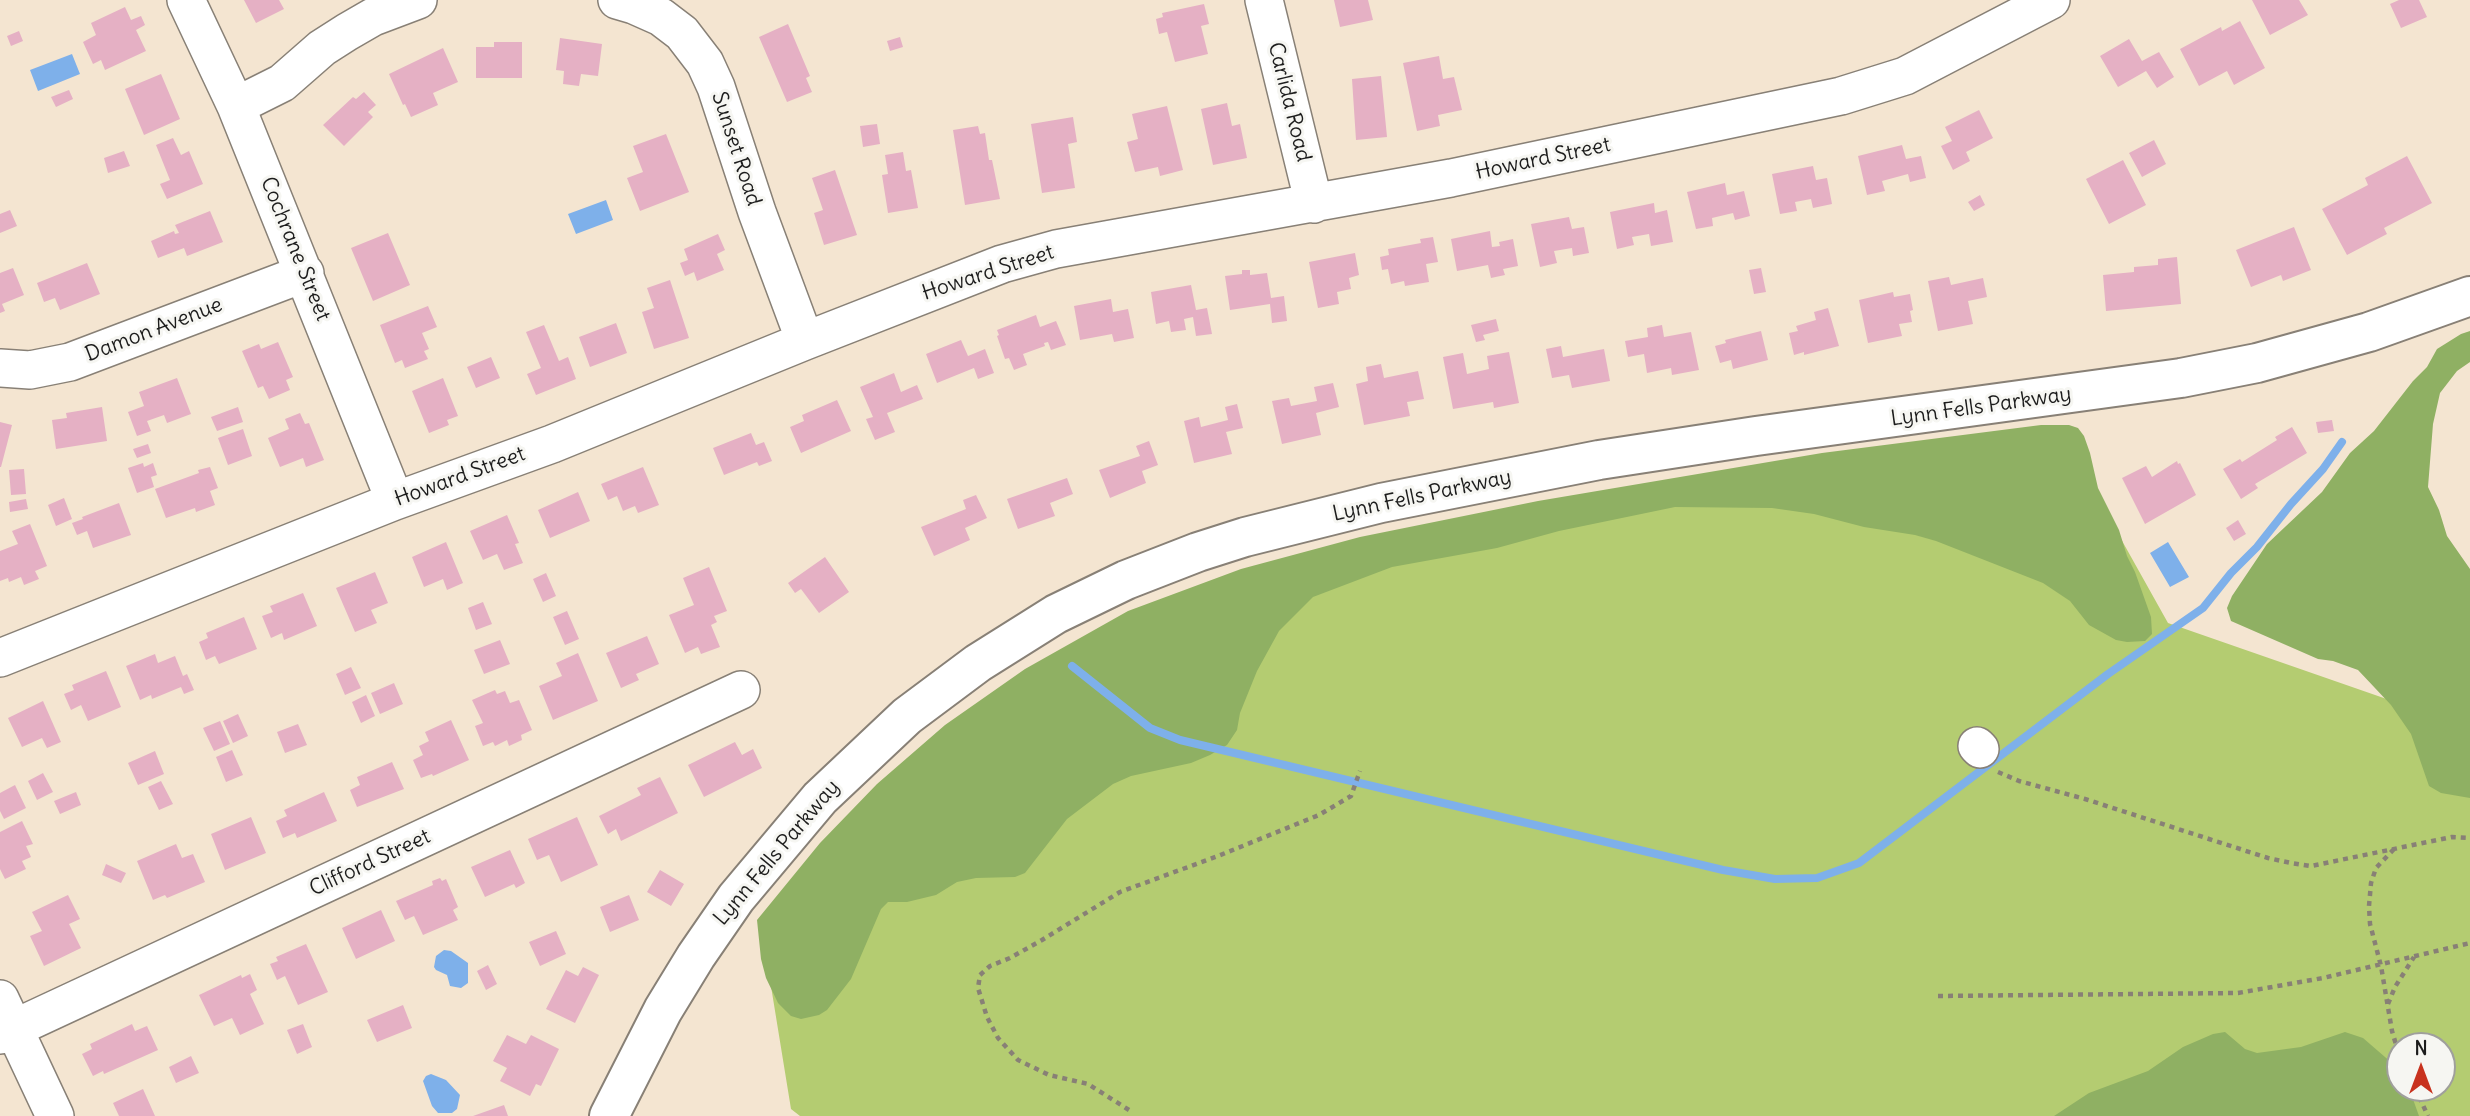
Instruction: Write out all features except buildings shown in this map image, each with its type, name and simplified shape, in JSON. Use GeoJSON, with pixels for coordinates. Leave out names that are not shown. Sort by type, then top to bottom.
{"type":"FeatureCollection","features":[{"type":"Feature","properties":{"kind":"main road","name":"Lynn Fells Parkway"},"geometry":{"type":"LineString","coordinates":[[609,1116],[663,1010],[696,956],[763,863],[820,798],[907,716],[978,663],[1056,614],[1126,580],[1186,556],[1245,537],[1381,502],[1612,458],[2181,378],[2257,363],[2369,332],[2470,296]]}},
{"type":"Feature","properties":{"kind":"street","name":"Cochrane Street"},"geometry":{"type":"LineString","coordinates":[[186,0],[236,106],[396,501]]}},
{"type":"Feature","properties":{"kind":"street"},"geometry":{"type":"LineString","coordinates":[[236,106],[282,83],[322,48],[347,32],[373,17],[418,0]]}},
{"type":"Feature","properties":{"kind":"street","name":"Sunset Road"},"geometry":{"type":"LineString","coordinates":[[617,0],[661,17],[690,42],[705,64],[716,87],[757,212],[805,341]]}},
{"type":"Feature","properties":{"kind":"street","name":"Carlida Road"},"geometry":{"type":"LineString","coordinates":[[1264,0],[1314,204]]}},
{"type":"Feature","properties":{"kind":"street","name":"Howard Street"},"geometry":{"type":"LineString","coordinates":[[0,658],[100,616],[396,501],[552,444],[1002,264],[1037,253],[1491,170],[1872,88],[1906,76],[2051,0]]}},
{"type":"Feature","properties":{"kind":"street","name":"Damon Avenue"},"geometry":{"type":"LineString","coordinates":[[0,368],[30,370],[70,362],[305,273]]}},
{"type":"Feature","properties":{"kind":"street","name":"Clifford Street"},"geometry":{"type":"LineString","coordinates":[[5,1021],[741,690]]}},
{"type":"Feature","properties":{"kind":"street"},"geometry":{"type":"LineString","coordinates":[[5,1021],[55,1116]]}},
{"type":"Feature","properties":{"kind":"path"},"geometry":{"type":"LineString","coordinates":[[1985,756],[2268,858],[2291,863],[2311,866],[2452,837],[2470,838]]}},
{"type":"Feature","properties":{"kind":"path"},"geometry":{"type":"LineString","coordinates":[[1129,1110],[1088,1084],[1049,1075],[1018,1060],[998,1038],[987,1017],[978,988],[980,975],[990,966],[1042,940],[1120,892],[1319,815],[1352,796],[1360,771]]}},
{"type":"Feature","properties":{"kind":"path"},"geometry":{"type":"LineString","coordinates":[[2392,1032],[2381,966],[2370,924],[2369,894],[2376,868],[2394,849]]}},
{"type":"Feature","properties":{"kind":"path"},"geometry":{"type":"LineString","coordinates":[[1938,996],[2238,993],[2381,966],[2470,943]]}},
{"type":"Feature","properties":{"kind":"path"},"geometry":{"type":"LineString","coordinates":[[2388,1005],[2395,987],[2414,957]]}},
{"type":"Feature","properties":{"kind":"green space"},"geometry":{"type":"Polygon","coordinates":[[[2470,331],[2470,362],[2457,371],[2440,393],[2433,424],[2428,487],[2447,536],[2470,569],[2470,798],[2441,793],[2429,786],[2411,734],[2391,705],[2358,670],[2318,659],[2231,621],[2227,608],[2232,596],[2267,544],[2322,492],[2350,453],[2374,431],[2427,367],[2437,349],[2470,331]]]}},
{"type":"Feature","properties":{"kind":"green space"},"geometry":{"type":"Polygon","coordinates":[[[2041,425],[2069,425],[2078,428],[2084,436],[2098,488],[2119,530],[2151,617],[2152,634],[2145,641],[2116,640],[2089,625],[2070,601],[2043,583],[1936,541],[1814,514],[1772,508],[1675,507],[1559,531],[1497,548],[1392,567],[1313,597],[1279,631],[1257,671],[1240,713],[1237,730],[1227,745],[1191,763],[1131,776],[1113,784],[1067,819],[1025,873],[1015,877],[976,878],[957,882],[936,895],[907,902],[888,902],[881,909],[851,979],[827,1010],[819,1015],[801,1019],[791,1016],[778,1003],[766,978],[757,920],[820,843],[877,784],[945,725],[1025,669],[1128,611],[1241,569],[1360,537],[1538,501],[1822,453],[2041,425]]]}},
{"type":"Feature","properties":{"kind":"green space"},"geometry":{"type":"Polygon","coordinates":[[[2069,446],[2168,623],[2470,728],[2470,1116],[800,1116],[791,1109],[762,931],[1373,550],[2069,446]]]}},
{"type":"Feature","properties":{"kind":"green space"},"geometry":{"type":"Polygon","coordinates":[[[2225,1032],[2245,1049],[2257,1053],[2301,1047],[2345,1032],[2363,1038],[2386,1058],[2386,1102],[2414,1102],[2419,1116],[2054,1116],[2089,1093],[2148,1071],[2183,1047],[2213,1034],[2225,1032]]]}},
{"type":"Feature","properties":{"kind":"water"},"geometry":{"type":"Polygon","coordinates":[[[72,54],[80,74],[38,91],[30,70],[72,54]]]}},
{"type":"Feature","properties":{"kind":"water"},"geometry":{"type":"Polygon","coordinates":[[[606,200],[613,220],[576,234],[568,214],[606,200]]]}},
{"type":"Feature","properties":{"kind":"water"},"geometry":{"type":"Polygon","coordinates":[[[2168,542],[2189,577],[2170,587],[2150,553],[2168,542]]]}},
{"type":"Feature","properties":{"kind":"water"},"geometry":{"type":"Polygon","coordinates":[[[444,950],[451,951],[468,963],[468,983],[461,988],[450,986],[447,975],[434,967],[436,956],[444,950]]]}},
{"type":"Feature","properties":{"kind":"water"},"geometry":{"type":"Polygon","coordinates":[[[431,1074],[446,1080],[460,1095],[457,1109],[452,1113],[438,1113],[432,1106],[423,1081],[431,1074]]]}},
{"type":"Feature","properties":{"kind":"waterway"},"geometry":{"type":"LineString","coordinates":[[1072,666],[1150,728],[1180,740],[1723,870],[1775,879],[1817,878],[1859,863],[2108,674],[2203,608],[2323,469],[2342,442]]}}]}
